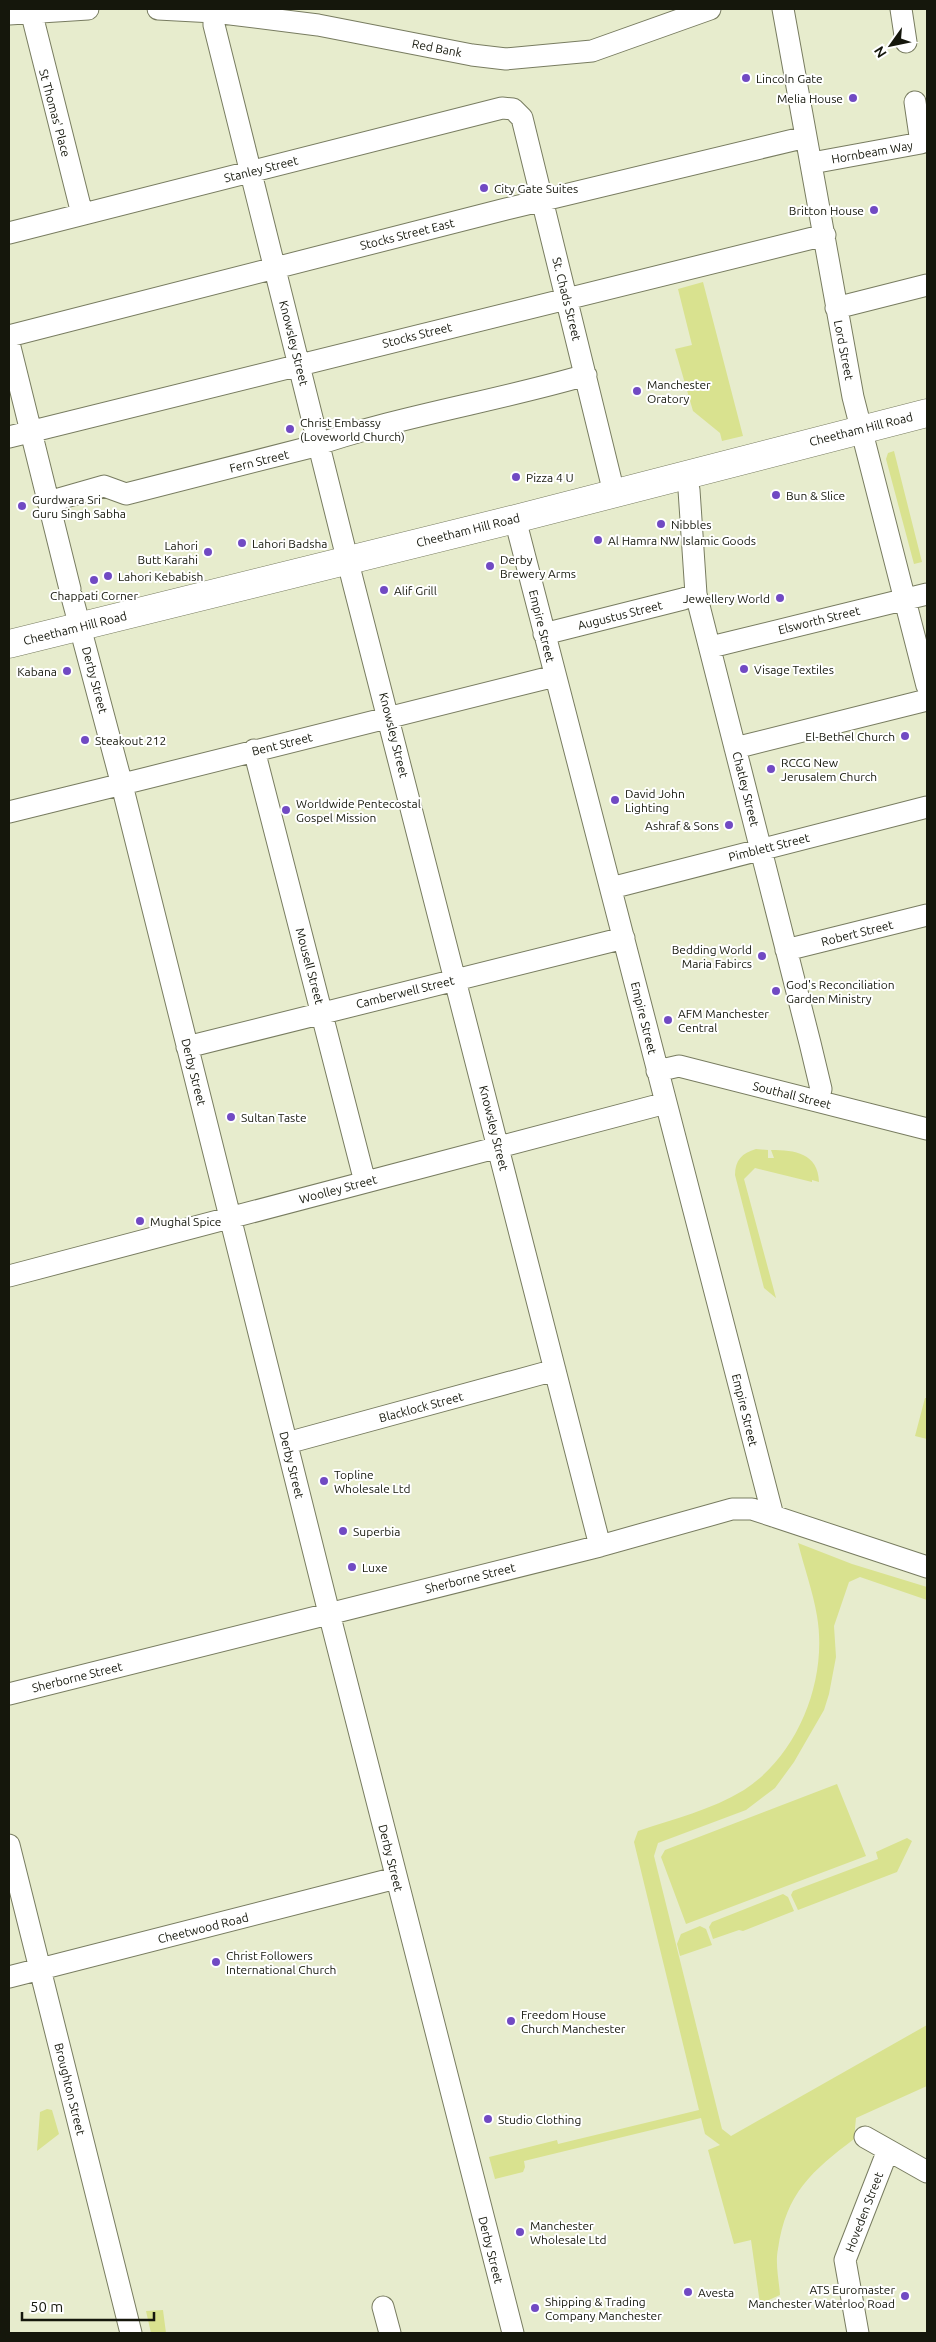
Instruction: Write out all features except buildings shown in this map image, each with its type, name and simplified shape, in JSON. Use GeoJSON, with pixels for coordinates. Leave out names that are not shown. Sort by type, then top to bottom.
{"type":"FeatureCollection","features":[{"type":"Feature","properties":{"kind":"highway","name":"Cheetham Hill Road"},"geometry":{"type":"LineString","coordinates":[[9,644],[515,519],[927,413]]}},
{"type":"Feature","properties":{"kind":"street"},"geometry":{"type":"LineString","coordinates":[[9,14],[31,11],[88,9]]}},
{"type":"Feature","properties":{"kind":"street","name":"Red Bank"},"geometry":{"type":"LineString","coordinates":[[158,9],[214,12],[318,25],[472,55],[506,59],[592,51],[710,9]]}},
{"type":"Feature","properties":{"kind":"street","name":"Lord Street"},"geometry":{"type":"LineString","coordinates":[[783,9],[853,397],[927,686]]}},
{"type":"Feature","properties":{"kind":"street"},"geometry":{"type":"LineString","coordinates":[[901,9],[906,42]]}},
{"type":"Feature","properties":{"kind":"street","name":"St Thomas' Place"},"geometry":{"type":"LineString","coordinates":[[31,11],[82,214]]}},
{"type":"Feature","properties":{"kind":"street","name":"Knowsley Street"},"geometry":{"type":"LineString","coordinates":[[214,12],[214,25],[348,560],[390,718],[600,1546]]}},
{"type":"Feature","properties":{"kind":"street","name":"Hornbeam Way"},"geometry":{"type":"LineString","coordinates":[[812,163],[921,143],[915,102]]}},
{"type":"Feature","properties":{"kind":"street","name":"Stanley Street"},"geometry":{"type":"LineString","coordinates":[[9,233],[502,108],[513,109]]}},
{"type":"Feature","properties":{"kind":"street","name":"St. Chads Street"},"geometry":{"type":"LineString","coordinates":[[513,109],[522,118],[614,493]]}},
{"type":"Feature","properties":{"kind":"street","name":"Stocks Street East"},"geometry":{"type":"LineString","coordinates":[[9,336],[543,201],[806,137]]}},
{"type":"Feature","properties":{"kind":"street","name":"Stocks Street"},"geometry":{"type":"LineString","coordinates":[[9,438],[825,235]]}},
{"type":"Feature","properties":{"kind":"street"},"geometry":{"type":"LineString","coordinates":[[836,308],[927,285]]}},
{"type":"Feature","properties":{"kind":"street","name":"Derby Street"},"geometry":{"type":"LineString","coordinates":[[9,343],[30,432],[122,785],[231,1217],[396,1878],[514,2333]]}},
{"type":"Feature","properties":{"kind":"street","name":"Fern Street"},"geometry":{"type":"LineString","coordinates":[[48,502],[104,486],[126,494],[586,375]]}},
{"type":"Feature","properties":{"kind":"street","name":"Chatley Street"},"geometry":{"type":"LineString","coordinates":[[685,474],[689,490],[696,594],[762,848],[821,1088],[818,1101]]}},
{"type":"Feature","properties":{"kind":"street","name":"Empire Street"},"geometry":{"type":"LineString","coordinates":[[515,519],[772,1516]]}},
{"type":"Feature","properties":{"kind":"street","name":"Augustus Street"},"geometry":{"type":"LineString","coordinates":[[544,634],[683,599],[696,594]]}},
{"type":"Feature","properties":{"kind":"street","name":"Elsworth Street"},"geometry":{"type":"LineString","coordinates":[[711,647],[927,594]]}},
{"type":"Feature","properties":{"kind":"street","name":"Bent Street"},"geometry":{"type":"LineString","coordinates":[[9,812],[555,676]]}},
{"type":"Feature","properties":{"kind":"street"},"geometry":{"type":"LineString","coordinates":[[735,748],[927,700]]}},
{"type":"Feature","properties":{"kind":"street","name":"Mousell Street"},"geometry":{"type":"LineString","coordinates":[[254,750],[323,1013],[364,1182]]}},
{"type":"Feature","properties":{"kind":"street","name":"Pimblett Street"},"geometry":{"type":"LineString","coordinates":[[611,888],[927,807]]}},
{"type":"Feature","properties":{"kind":"street","name":"Robert Street"},"geometry":{"type":"LineString","coordinates":[[786,950],[927,915]]}},
{"type":"Feature","properties":{"kind":"street","name":"Camberwell Street"},"geometry":{"type":"LineString","coordinates":[[187,1047],[624,938]]}},
{"type":"Feature","properties":{"kind":"street","name":"Southall Street"},"geometry":{"type":"LineString","coordinates":[[657,1071],[679,1066],[927,1130]]}},
{"type":"Feature","properties":{"kind":"street","name":"Woolley Street"},"geometry":{"type":"LineString","coordinates":[[9,1276],[666,1103]]}},
{"type":"Feature","properties":{"kind":"street","name":"Blacklock Street"},"geometry":{"type":"LineString","coordinates":[[287,1444],[555,1370]]}},
{"type":"Feature","properties":{"kind":"street","name":"Sherborne Street"},"geometry":{"type":"LineString","coordinates":[[9,1694],[600,1546],[732,1508],[752,1509],[927,1567]]}},
{"type":"Feature","properties":{"kind":"street","name":"Broughton Street"},"geometry":{"type":"LineString","coordinates":[[9,1845],[130,2333]]}},
{"type":"Feature","properties":{"kind":"street","name":"Cheetwood Road"},"geometry":{"type":"LineString","coordinates":[[9,1977],[396,1878]]}},
{"type":"Feature","properties":{"kind":"street"},"geometry":{"type":"LineString","coordinates":[[865,2137],[927,2172]]}},
{"type":"Feature","properties":{"kind":"street","name":"Hoveden Street"},"geometry":{"type":"LineString","coordinates":[[858,2333],[845,2260],[888,2150]]}},
{"type":"Feature","properties":{"kind":"street"},"geometry":{"type":"LineString","coordinates":[[383,2307],[390,2333]]}},
{"type":"Feature","properties":{"kind":"green space"},"geometry":{"type":"Polygon","coordinates":[[[703,282],[743,436],[722,441],[720,433],[693,411],[675,349],[692,345],[678,289],[703,282]]]}},
{"type":"Feature","properties":{"kind":"green space"},"geometry":{"type":"Polygon","coordinates":[[[894,451],[922,562],[914,564],[886,459],[888,453],[894,451]]]}},
{"type":"Feature","properties":{"kind":"green space"},"geometry":{"type":"Polygon","coordinates":[[[756,1149],[768,1150],[768,1158],[774,1158],[771,1150],[796,1152],[810,1159],[818,1172],[819,1182],[755,1168],[744,1179],[776,1298],[764,1288],[735,1175],[736,1165],[740,1158],[756,1149]]]}},
{"type":"Feature","properties":{"kind":"green space"},"geometry":{"type":"Polygon","coordinates":[[[925,1398],[927,1398],[927,1439],[915,1436],[925,1398]]]}},
{"type":"Feature","properties":{"kind":"green space"},"geometry":{"type":"Polygon","coordinates":[[[798,1543],[852,1564],[927,1587],[927,1600],[860,1577],[849,1582],[834,1626],[836,1657],[829,1694],[824,1710],[794,1762],[775,1788],[746,1810],[658,1843],[654,1856],[722,2129],[731,2136],[927,2025],[927,2086],[856,2118],[854,2139],[826,2162],[803,2185],[787,2213],[778,2249],[780,2295],[760,2304],[751,2240],[734,2244],[708,2150],[720,2145],[705,2134],[701,2118],[524,2161],[525,2167],[523,2172],[495,2179],[489,2157],[557,2140],[558,2144],[699,2110],[634,1842],[638,1831],[705,1809],[744,1790],[763,1775],[780,1757],[794,1736],[805,1714],[813,1690],[818,1665],[819,1640],[817,1616],[798,1543]]]}},
{"type":"Feature","properties":{"kind":"green space"},"geometry":{"type":"Polygon","coordinates":[[[837,1784],[866,1856],[686,1924],[661,1857],[665,1850],[837,1784]]]}},
{"type":"Feature","properties":{"kind":"green space"},"geometry":{"type":"Polygon","coordinates":[[[907,1838],[912,1841],[897,1872],[798,1910],[791,1895],[793,1891],[878,1859],[876,1852],[907,1838]]]}},
{"type":"Feature","properties":{"kind":"green space"},"geometry":{"type":"Polygon","coordinates":[[[783,1894],[788,1897],[794,1911],[743,1931],[739,1930],[713,1939],[709,1927],[712,1922],[783,1894]]]}},
{"type":"Feature","properties":{"kind":"green space"},"geometry":{"type":"Polygon","coordinates":[[[700,1926],[706,1929],[712,1945],[680,1956],[677,1944],[681,1934],[700,1926]]]}},
{"type":"Feature","properties":{"kind":"green space"},"geometry":{"type":"Polygon","coordinates":[[[47,2109],[52,2110],[59,2134],[37,2151],[40,2112],[47,2109]]]}},
{"type":"Feature","properties":{"kind":"green space"},"geometry":{"type":"Polygon","coordinates":[[[163,2310],[166,2333],[151,2333],[146,2311],[163,2310]]]}},
{"type":"Feature","properties":{"kind":"place","name":"Lincoln Gate"},"geometry":{"type":"Point","coordinates":[746,78]}},
{"type":"Feature","properties":{"kind":"place","name":"Melia House"},"geometry":{"type":"Point","coordinates":[853,98]}},
{"type":"Feature","properties":{"kind":"place","name":"City Gate Suites"},"geometry":{"type":"Point","coordinates":[484,188]}},
{"type":"Feature","properties":{"kind":"place","name":"Britton House"},"geometry":{"type":"Point","coordinates":[874,210]}},
{"type":"Feature","properties":{"kind":"place","name":"Manchester Oratory"},"geometry":{"type":"Point","coordinates":[637,391]}},
{"type":"Feature","properties":{"kind":"place","name":"Christ Embassy (Loveworld Church)"},"geometry":{"type":"Point","coordinates":[290,429]}},
{"type":"Feature","properties":{"kind":"place","name":"Pizza 4 U"},"geometry":{"type":"Point","coordinates":[516,477]}},
{"type":"Feature","properties":{"kind":"place","name":"Bun & Slice"},"geometry":{"type":"Point","coordinates":[776,495]}},
{"type":"Feature","properties":{"kind":"place","name":"Gurdwara Sri Guru Singh Sabha"},"geometry":{"type":"Point","coordinates":[22,506]}},
{"type":"Feature","properties":{"kind":"place","name":"Nibbles"},"geometry":{"type":"Point","coordinates":[661,524]}},
{"type":"Feature","properties":{"kind":"place","name":"Al Hamra NW Islamic Goods"},"geometry":{"type":"Point","coordinates":[598,540]}},
{"type":"Feature","properties":{"kind":"place","name":"Lahori Badsha"},"geometry":{"type":"Point","coordinates":[242,543]}},
{"type":"Feature","properties":{"kind":"place","name":"Lahori Butt Karahi"},"geometry":{"type":"Point","coordinates":[208,552]}},
{"type":"Feature","properties":{"kind":"place","name":"Derby Brewery Arms"},"geometry":{"type":"Point","coordinates":[490,566]}},
{"type":"Feature","properties":{"kind":"place","name":"Lahori Kebabish"},"geometry":{"type":"Point","coordinates":[108,576]}},
{"type":"Feature","properties":{"kind":"place","name":"Chappati Corner"},"geometry":{"type":"Point","coordinates":[94,580]}},
{"type":"Feature","properties":{"kind":"place","name":"Alif Grill"},"geometry":{"type":"Point","coordinates":[384,590]}},
{"type":"Feature","properties":{"kind":"place","name":"Jewellery World"},"geometry":{"type":"Point","coordinates":[780,598]}},
{"type":"Feature","properties":{"kind":"place","name":"Visage Textiles"},"geometry":{"type":"Point","coordinates":[744,669]}},
{"type":"Feature","properties":{"kind":"place","name":"Kabana"},"geometry":{"type":"Point","coordinates":[67,671]}},
{"type":"Feature","properties":{"kind":"place","name":"El-Bethel Church"},"geometry":{"type":"Point","coordinates":[905,736]}},
{"type":"Feature","properties":{"kind":"place","name":"Steakout 212"},"geometry":{"type":"Point","coordinates":[85,740]}},
{"type":"Feature","properties":{"kind":"place","name":"RCCG New Jerusalem Church"},"geometry":{"type":"Point","coordinates":[771,769]}},
{"type":"Feature","properties":{"kind":"place","name":"David John Lighting"},"geometry":{"type":"Point","coordinates":[615,800]}},
{"type":"Feature","properties":{"kind":"place","name":"Worldwide Pentecostal Gospel Mission"},"geometry":{"type":"Point","coordinates":[286,810]}},
{"type":"Feature","properties":{"kind":"place","name":"Ashraf & Sons"},"geometry":{"type":"Point","coordinates":[729,825]}},
{"type":"Feature","properties":{"kind":"place","name":"Bedding World Maria Fabircs"},"geometry":{"type":"Point","coordinates":[762,956]}},
{"type":"Feature","properties":{"kind":"place","name":"God's Reconciliation Garden Ministry"},"geometry":{"type":"Point","coordinates":[776,991]}},
{"type":"Feature","properties":{"kind":"place","name":"AFM Manchester Central"},"geometry":{"type":"Point","coordinates":[668,1020]}},
{"type":"Feature","properties":{"kind":"place","name":"Sultan Taste"},"geometry":{"type":"Point","coordinates":[231,1117]}},
{"type":"Feature","properties":{"kind":"place","name":"Mughal Spice"},"geometry":{"type":"Point","coordinates":[140,1221]}},
{"type":"Feature","properties":{"kind":"place","name":"Topline Wholesale Ltd"},"geometry":{"type":"Point","coordinates":[324,1481]}},
{"type":"Feature","properties":{"kind":"place","name":"Superbia"},"geometry":{"type":"Point","coordinates":[343,1531]}},
{"type":"Feature","properties":{"kind":"place","name":"Luxe"},"geometry":{"type":"Point","coordinates":[352,1567]}},
{"type":"Feature","properties":{"kind":"place","name":"Christ Followers International Church"},"geometry":{"type":"Point","coordinates":[216,1962]}},
{"type":"Feature","properties":{"kind":"place","name":"Freedom House Church Manchester"},"geometry":{"type":"Point","coordinates":[511,2021]}},
{"type":"Feature","properties":{"kind":"place","name":"Studio Clothing"},"geometry":{"type":"Point","coordinates":[488,2119]}},
{"type":"Feature","properties":{"kind":"place","name":"Manchester Wholesale Ltd"},"geometry":{"type":"Point","coordinates":[520,2232]}},
{"type":"Feature","properties":{"kind":"place","name":"Avesta"},"geometry":{"type":"Point","coordinates":[688,2292]}},
{"type":"Feature","properties":{"kind":"place","name":"ATS Euromaster Manchester Waterloo Road"},"geometry":{"type":"Point","coordinates":[905,2296]}},
{"type":"Feature","properties":{"kind":"place","name":"Shipping & Trading Company Manchester"},"geometry":{"type":"Point","coordinates":[535,2308]}}]}
